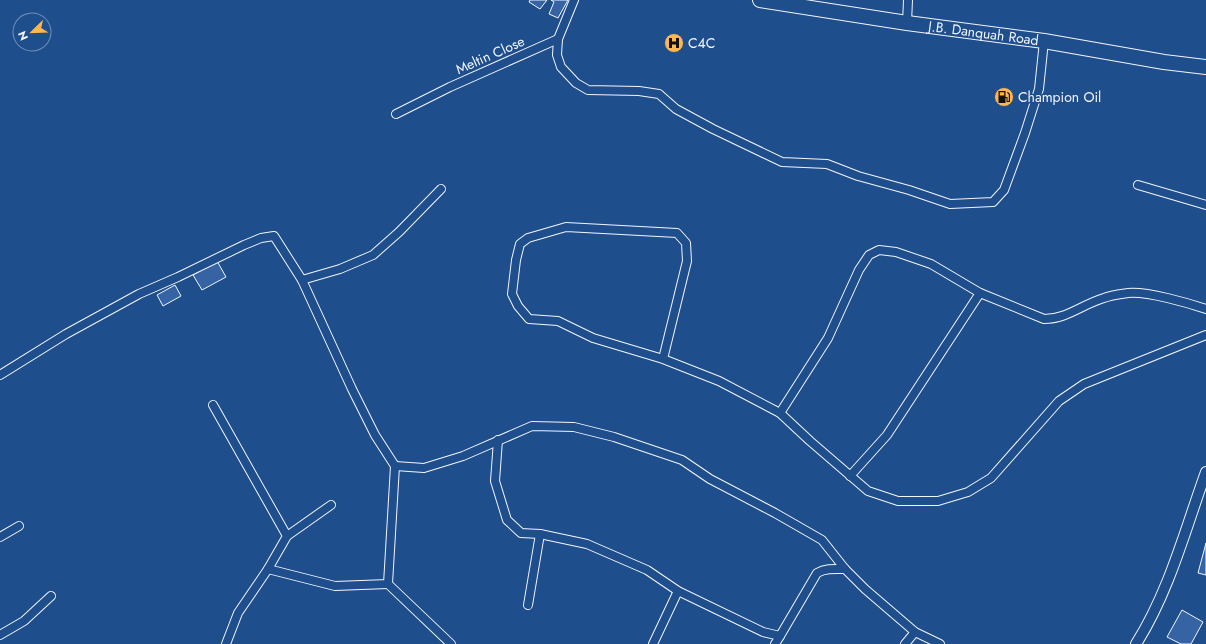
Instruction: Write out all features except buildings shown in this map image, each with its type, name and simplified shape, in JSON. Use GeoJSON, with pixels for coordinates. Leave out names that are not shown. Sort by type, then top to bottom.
{"type":"FeatureCollection","features":[{"type":"Feature","properties":{"kind":"highway","name":"J.B. Danquah Road"},"geometry":{"type":"LineString","coordinates":[[760,0],[907,23],[1044,41],[1164,62],[1206,67]]}},
{"type":"Feature","properties":{"kind":"street"},"geometry":{"type":"LineString","coordinates":[[574,0],[558,39],[557,55],[560,67],[576,83],[588,90],[639,91],[659,94],[676,109],[707,126],[782,162],[827,164],[858,176],[909,190],[950,204],[993,202],[1004,190],[1039,89],[1044,41]]}},
{"type":"Feature","properties":{"kind":"street"},"geometry":{"type":"LineString","coordinates":[[907,23],[908,0]]}},
{"type":"Feature","properties":{"kind":"street","name":"Meltin Close"},"geometry":{"type":"LineString","coordinates":[[396,114],[450,87],[558,39]]}},
{"type":"Feature","properties":{"kind":"street"},"geometry":{"type":"LineString","coordinates":[[1138,185],[1206,205]]}},
{"type":"Feature","properties":{"kind":"street"},"geometry":{"type":"LineString","coordinates":[[302,280],[340,268],[373,255],[399,232],[441,189]]}},
{"type":"Feature","properties":{"kind":"street"},"geometry":{"type":"LineString","coordinates":[[663,359],[687,261],[686,243],[677,234],[566,227],[528,238],[520,244],[516,260],[512,294],[518,306],[529,319],[558,321],[593,338],[663,359],[719,381],[780,413],[868,491],[898,501],[938,501],[968,492],[991,478],[1059,401],[1084,384],[1206,335]]}},
{"type":"Feature","properties":{"kind":"street"},"geometry":{"type":"LineString","coordinates":[[0,375],[66,334],[139,294],[260,238],[274,236],[302,280],[372,428],[395,466],[388,584]]}},
{"type":"Feature","properties":{"kind":"street"},"geometry":{"type":"LineString","coordinates":[[780,413],[828,338],[859,270],[869,254],[879,250],[896,252],[931,264],[980,293],[1044,319],[1054,319],[1068,315],[1103,298],[1129,293],[1148,294],[1206,310]]}},
{"type":"Feature","properties":{"kind":"street"},"geometry":{"type":"LineString","coordinates":[[850,476],[887,435],[980,293]]}},
{"type":"Feature","properties":{"kind":"street"},"geometry":{"type":"LineString","coordinates":[[213,405],[287,536]]}},
{"type":"Feature","properties":{"kind":"street"},"geometry":{"type":"LineString","coordinates":[[395,466],[424,468],[463,456],[532,426],[574,427],[614,437],[682,460],[710,479],[775,513],[822,540],[845,569],[865,589],[916,632],[940,644]]}},
{"type":"Feature","properties":{"kind":"street"},"geometry":{"type":"LineString","coordinates":[[498,440],[495,481],[507,520],[521,533],[540,534],[587,544],[647,570],[678,591],[763,632],[780,636]]}},
{"type":"Feature","properties":{"kind":"street"},"geometry":{"type":"LineString","coordinates":[[1136,644],[1144,632],[1166,586],[1206,472]]}},
{"type":"Feature","properties":{"kind":"street"},"geometry":{"type":"LineString","coordinates":[[226,644],[238,613],[287,536],[332,506]]}},
{"type":"Feature","properties":{"kind":"street"},"geometry":{"type":"LineString","coordinates":[[0,537],[19,526]]}},
{"type":"Feature","properties":{"kind":"street"},"geometry":{"type":"LineString","coordinates":[[528,605],[540,534]]}},
{"type":"Feature","properties":{"kind":"street"},"geometry":{"type":"LineString","coordinates":[[268,568],[335,586],[388,584],[451,644]]}},
{"type":"Feature","properties":{"kind":"street"},"geometry":{"type":"LineString","coordinates":[[775,644],[817,573],[822,570],[845,569]]}},
{"type":"Feature","properties":{"kind":"street"},"geometry":{"type":"LineString","coordinates":[[653,644],[678,591]]}},
{"type":"Feature","properties":{"kind":"street"},"geometry":{"type":"LineString","coordinates":[[0,635],[24,621],[52,596]]}},
{"type":"Feature","properties":{"kind":"street"},"geometry":{"type":"LineString","coordinates":[[905,644],[916,632]]}},
{"type":"Feature","properties":{"kind":"place","name":"C4C"},"geometry":{"type":"Point","coordinates":[674,43]}},
{"type":"Feature","properties":{"kind":"place","name":"Champion Oil"},"geometry":{"type":"Point","coordinates":[1004,97]}}]}
